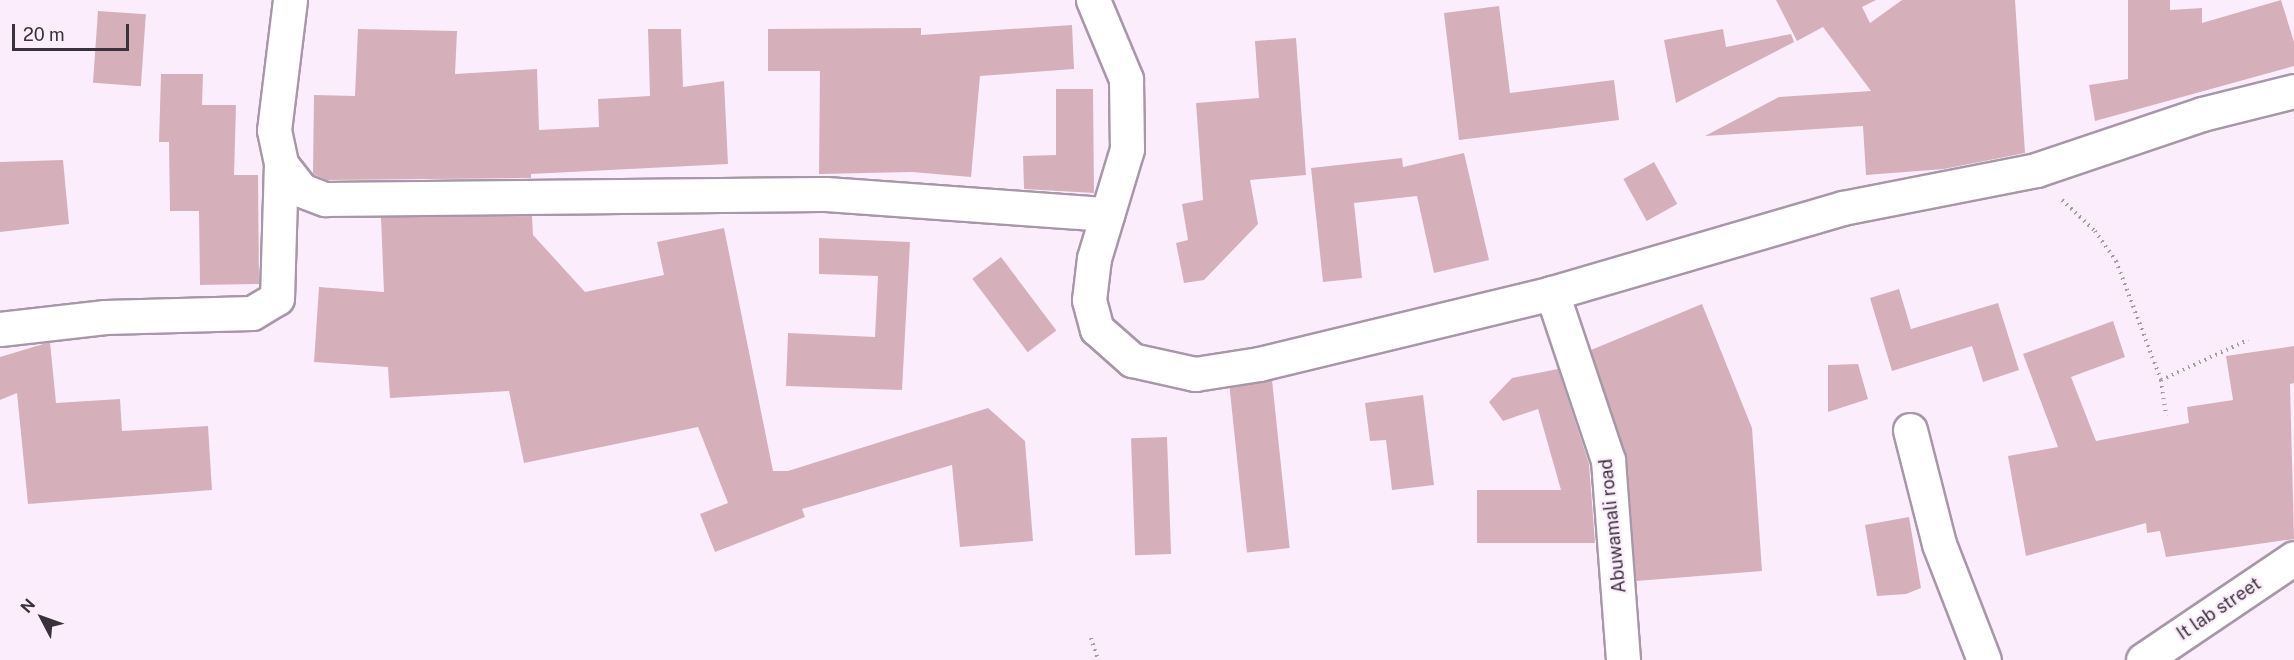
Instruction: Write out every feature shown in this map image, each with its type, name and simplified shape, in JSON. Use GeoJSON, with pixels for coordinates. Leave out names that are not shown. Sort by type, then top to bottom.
{"type":"FeatureCollection","features":[{"type":"Feature","properties":{"kind":"street"},"geometry":{"type":"LineString","coordinates":[[0,329],[105,317],[252,313],[277,298],[281,164],[274,130],[290,0]]}},
{"type":"Feature","properties":{"kind":"street"},"geometry":{"type":"LineString","coordinates":[[1093,0],[1126,79],[1127,149],[1094,258],[1089,300],[1097,329],[1132,360],[1195,374],[1259,364],[1552,293],[1843,208],[2036,170],[2202,114],[2294,91]]}},
{"type":"Feature","properties":{"kind":"street"},"geometry":{"type":"LineString","coordinates":[[281,164],[301,190],[325,199],[826,194],[1107,214]]}},
{"type":"Feature","properties":{"kind":"street","name":"Abuwamali road"},"geometry":{"type":"LineString","coordinates":[[1552,293],[1608,460],[1623,660]]}},
{"type":"Feature","properties":{"kind":"street"},"geometry":{"type":"LineString","coordinates":[[1910,430],[1939,544],[1984,660]]}},
{"type":"Feature","properties":{"kind":"street","name":"It lab street"},"geometry":{"type":"LineString","coordinates":[[2143,660],[2294,558]]}},
{"type":"Feature","properties":{"kind":"path"},"geometry":{"type":"LineString","coordinates":[[2036,170],[2095,231],[2116,261],[2161,380],[2166,416]]}},
{"type":"Feature","properties":{"kind":"path"},"geometry":{"type":"LineString","coordinates":[[2161,380],[2248,340]]}},
{"type":"Feature","properties":{"kind":"path"},"geometry":{"type":"LineString","coordinates":[[1091,638],[1098,660]]}},
{"type":"Feature","properties":{"kind":"building"},"geometry":{"type":"Polygon","coordinates":[[[1776,0],[1876,0],[1862,7],[1870,23],[1902,0],[2015,0],[2025,153],[1944,169],[1866,175],[1863,126],[1705,136],[1779,97],[1871,91],[1823,27],[1797,41],[1776,0]]]}},
{"type":"Feature","properties":{"kind":"building"},"geometry":{"type":"Polygon","coordinates":[[[2128,0],[2170,0],[2170,10],[2202,8],[2202,23],[2281,0],[2294,42],[2294,66],[2095,121],[2089,85],[2128,79],[2128,0]]]}},
{"type":"Feature","properties":{"kind":"building"},"geometry":{"type":"Polygon","coordinates":[[[1499,6],[1510,93],[1614,80],[1619,120],[1459,140],[1444,13],[1499,6]]]}},
{"type":"Feature","properties":{"kind":"building"},"geometry":{"type":"Polygon","coordinates":[[[98,11],[146,14],[141,86],[93,83],[98,11]]]}},
{"type":"Feature","properties":{"kind":"building"},"geometry":{"type":"Polygon","coordinates":[[[1072,25],[1074,69],[980,76],[971,177],[912,172],[819,174],[820,71],[768,71],[768,29],[921,28],[921,35],[1072,25]]]}},
{"type":"Feature","properties":{"kind":"building"},"geometry":{"type":"Polygon","coordinates":[[[358,29],[457,31],[455,74],[537,69],[539,130],[599,127],[598,99],[650,96],[648,29],[681,29],[683,87],[724,81],[728,164],[531,174],[531,178],[327,180],[313,174],[314,95],[355,96],[358,29]]]}},
{"type":"Feature","properties":{"kind":"building"},"geometry":{"type":"Polygon","coordinates":[[[1723,29],[1726,47],[1791,34],[1794,42],[1676,103],[1664,40],[1723,29]]]}},
{"type":"Feature","properties":{"kind":"building"},"geometry":{"type":"Polygon","coordinates":[[[1296,38],[1306,175],[1250,180],[1258,224],[1204,280],[1184,283],[1176,243],[1188,240],[1182,204],[1203,200],[1196,103],[1259,98],[1255,41],[1296,38]]]}},
{"type":"Feature","properties":{"kind":"building"},"geometry":{"type":"Polygon","coordinates":[[[161,74],[203,74],[202,105],[236,105],[234,175],[258,175],[259,284],[200,285],[199,211],[170,211],[169,142],[159,142],[161,74]]]}},
{"type":"Feature","properties":{"kind":"building"},"geometry":{"type":"Polygon","coordinates":[[[1056,89],[1093,89],[1094,193],[1024,189],[1023,156],[1056,155],[1056,89]]]}},
{"type":"Feature","properties":{"kind":"building"},"geometry":{"type":"Polygon","coordinates":[[[1464,153],[1489,260],[1434,273],[1417,196],[1354,203],[1362,278],[1323,282],[1311,168],[1402,158],[1403,167],[1464,153]]]}},
{"type":"Feature","properties":{"kind":"building"},"geometry":{"type":"Polygon","coordinates":[[[63,160],[69,224],[0,232],[0,162],[63,160]]]}},
{"type":"Feature","properties":{"kind":"building"},"geometry":{"type":"Polygon","coordinates":[[[1654,162],[1677,204],[1647,221],[1623,179],[1654,162]]]}},
{"type":"Feature","properties":{"kind":"building"},"geometry":{"type":"Polygon","coordinates":[[[532,216],[533,235],[585,292],[664,275],[657,242],[724,228],[773,471],[788,471],[988,408],[1025,441],[1033,541],[960,547],[952,465],[802,509],[805,517],[715,552],[700,514],[728,503],[698,427],[524,463],[509,391],[390,398],[388,367],[314,362],[319,287],[384,292],[381,217],[532,216]]]}},
{"type":"Feature","properties":{"kind":"building"},"geometry":{"type":"Polygon","coordinates":[[[819,238],[910,242],[902,390],[786,386],[788,333],[875,337],[878,276],[819,274],[819,238]]]}},
{"type":"Feature","properties":{"kind":"building"},"geometry":{"type":"Polygon","coordinates":[[[1001,257],[1056,330],[1028,352],[972,279],[1001,257]]]}},
{"type":"Feature","properties":{"kind":"building"},"geometry":{"type":"Polygon","coordinates":[[[1899,289],[1911,329],[1998,303],[2019,370],[1983,382],[1972,346],[1892,371],[1870,298],[1899,289]]]}},
{"type":"Feature","properties":{"kind":"building"},"geometry":{"type":"Polygon","coordinates":[[[1702,304],[1752,428],[1762,571],[1636,581],[1627,458],[1591,350],[1702,304]]]}},
{"type":"Feature","properties":{"kind":"building"},"geometry":{"type":"Polygon","coordinates":[[[2113,321],[2125,357],[2071,377],[2096,441],[2189,423],[2187,407],[2233,400],[2226,356],[2294,346],[2294,383],[2290,384],[2294,539],[2166,557],[2160,531],[2147,533],[2146,523],[2026,556],[2008,456],[2058,447],[2023,354],[2113,321]]]}},
{"type":"Feature","properties":{"kind":"building"},"geometry":{"type":"Polygon","coordinates":[[[50,342],[56,403],[120,399],[122,431],[208,426],[212,490],[28,504],[17,393],[0,400],[0,357],[50,342]]]}},
{"type":"Feature","properties":{"kind":"building"},"geometry":{"type":"Polygon","coordinates":[[[1858,364],[1868,399],[1828,412],[1828,365],[1858,364]]]}},
{"type":"Feature","properties":{"kind":"building"},"geometry":{"type":"Polygon","coordinates":[[[1558,369],[1589,464],[1595,543],[1477,543],[1477,490],[1561,490],[1538,409],[1503,421],[1489,402],[1512,378],[1558,369]]]}},
{"type":"Feature","properties":{"kind":"building"},"geometry":{"type":"Polygon","coordinates":[[[1272,380],[1290,548],[1247,553],[1229,384],[1272,380]]]}},
{"type":"Feature","properties":{"kind":"building"},"geometry":{"type":"Polygon","coordinates":[[[1423,395],[1434,485],[1392,490],[1386,440],[1370,441],[1365,403],[1423,395]]]}},
{"type":"Feature","properties":{"kind":"building"},"geometry":{"type":"Polygon","coordinates":[[[1167,437],[1171,554],[1135,555],[1131,438],[1167,437]]]}},
{"type":"Feature","properties":{"kind":"building"},"geometry":{"type":"Polygon","coordinates":[[[1909,517],[1921,588],[1906,594],[1877,596],[1865,525],[1909,517]]]}}]}
